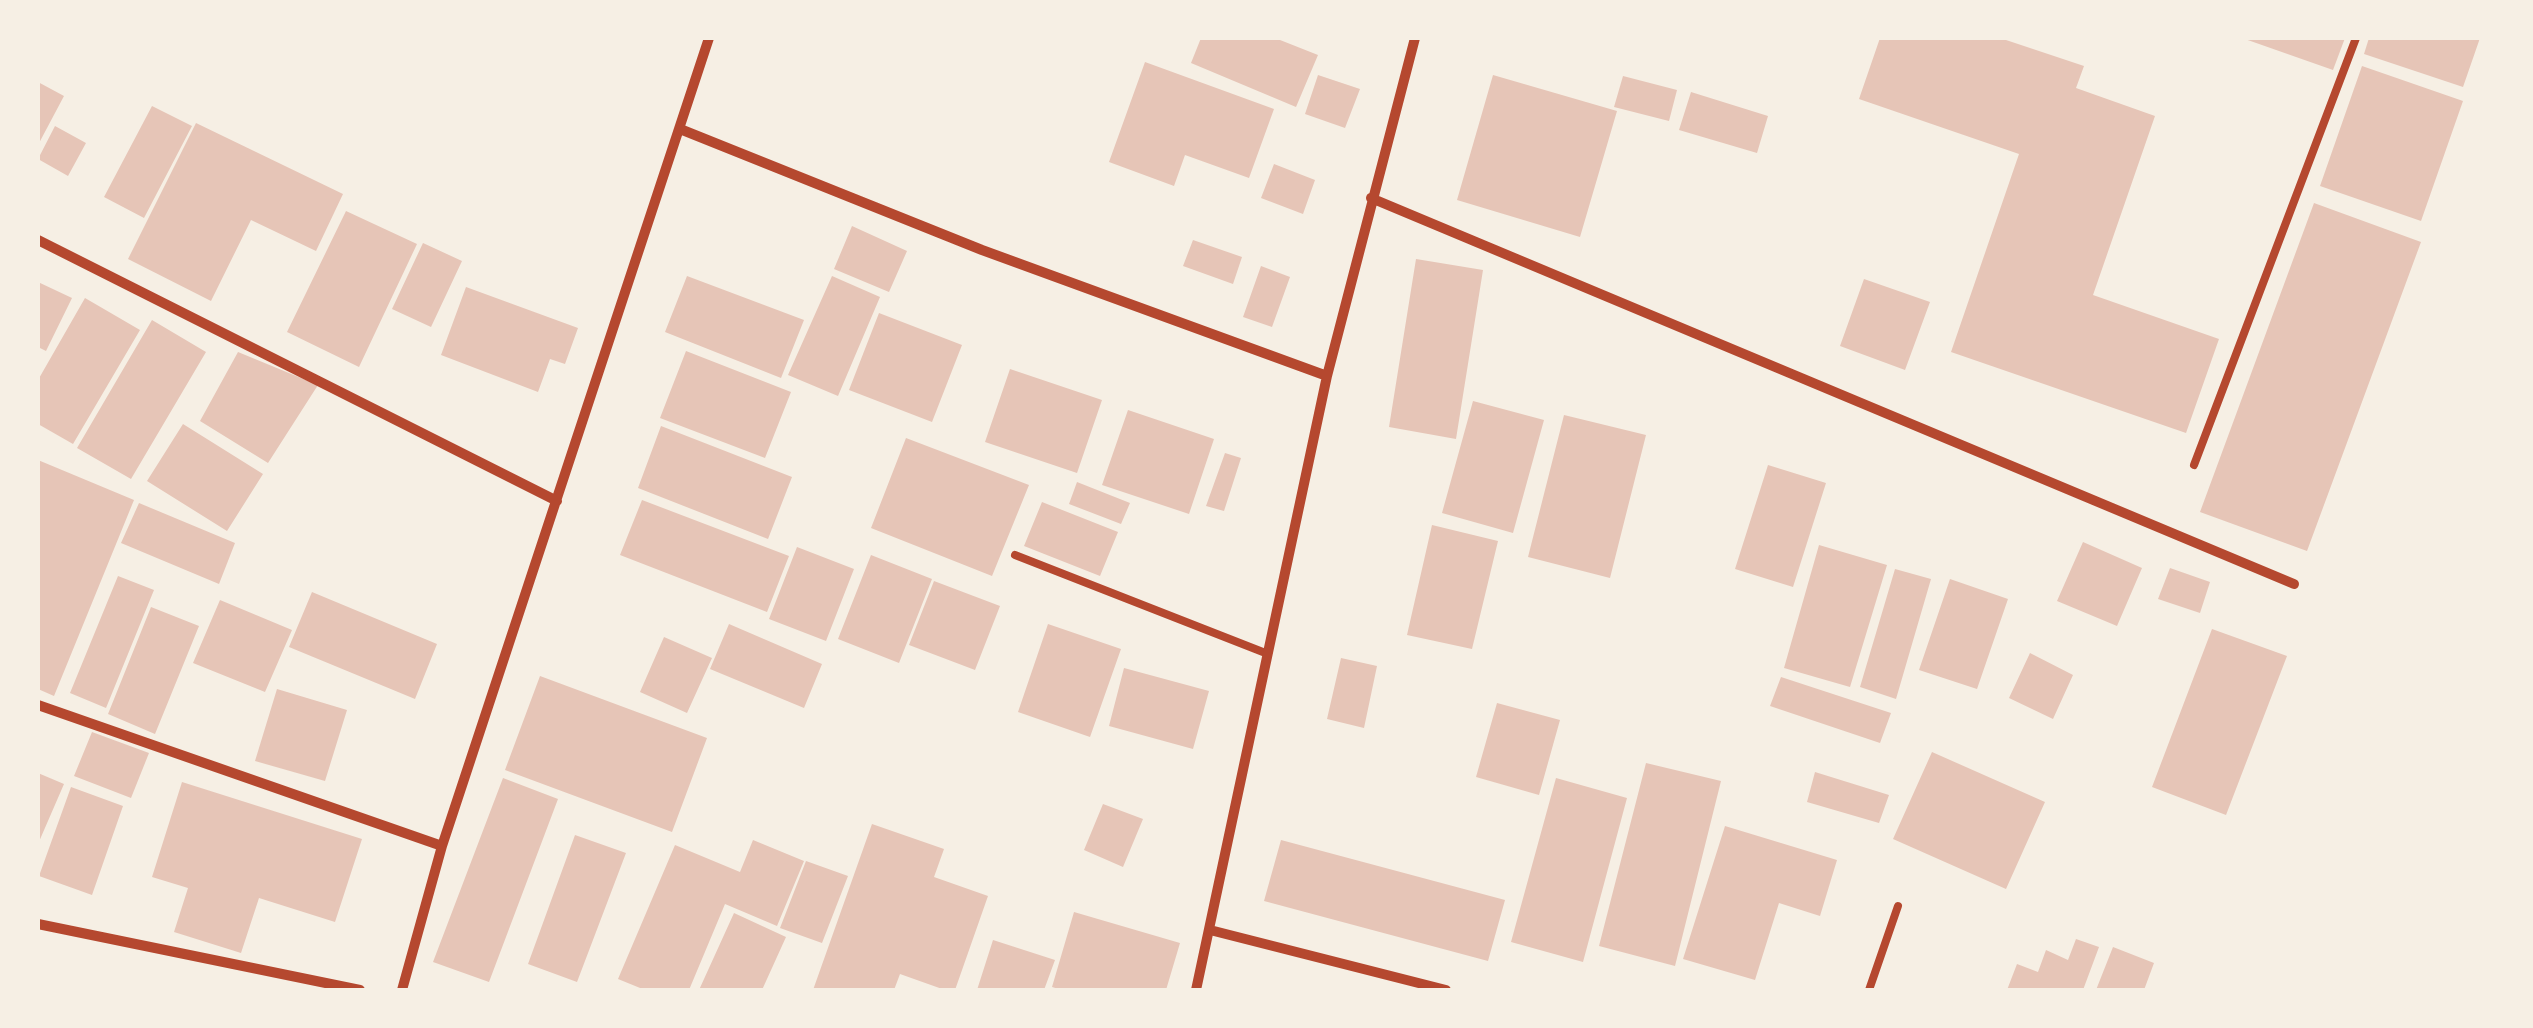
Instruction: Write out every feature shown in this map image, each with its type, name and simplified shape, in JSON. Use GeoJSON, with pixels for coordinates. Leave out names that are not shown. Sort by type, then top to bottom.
{"type":"FeatureCollection","features":[{"type":"Feature","properties":{"kind":"street"},"geometry":{"type":"LineString","coordinates":[[402,990],[442,846],[709,38]]}},
{"type":"Feature","properties":{"kind":"street"},"geometry":{"type":"LineString","coordinates":[[1196,990],[1328,376],[1371,198],[1416,38]]}},
{"type":"Feature","properties":{"kind":"street"},"geometry":{"type":"LineString","coordinates":[[680,129],[982,250],[1328,376]]}},
{"type":"Feature","properties":{"kind":"street"},"geometry":{"type":"LineString","coordinates":[[1371,198],[2294,584]]}},
{"type":"Feature","properties":{"kind":"street"},"geometry":{"type":"LineString","coordinates":[[38,240],[557,500]]}},
{"type":"Feature","properties":{"kind":"street"},"geometry":{"type":"LineString","coordinates":[[38,705],[442,846]]}},
{"type":"Feature","properties":{"kind":"street"},"geometry":{"type":"LineString","coordinates":[[38,924],[360,990]]}},
{"type":"Feature","properties":{"kind":"street"},"geometry":{"type":"LineString","coordinates":[[1210,930],[1446,990]]}},
{"type":"Feature","properties":{"kind":"lane"},"geometry":{"type":"LineString","coordinates":[[2194,464],[2356,38]]}},
{"type":"Feature","properties":{"kind":"lane"},"geometry":{"type":"LineString","coordinates":[[1015,555],[1268,654]]}},
{"type":"Feature","properties":{"kind":"lane"},"geometry":{"type":"LineString","coordinates":[[1868,990],[1898,906]]}},
{"type":"Feature","properties":{"kind":"building"},"geometry":{"type":"Polygon","coordinates":[[[1201,38],[1275,38],[1318,55],[1296,107],[1191,63],[1201,38]]]}},
{"type":"Feature","properties":{"kind":"building"},"geometry":{"type":"Polygon","coordinates":[[[1880,38],[2000,38],[2084,66],[2076,88],[2155,116],[2093,295],[2219,339],[2186,433],[1951,352],[2019,154],[1859,99],[1880,38]]]}},
{"type":"Feature","properties":{"kind":"building"},"geometry":{"type":"Polygon","coordinates":[[[2242,38],[2345,38],[2333,70],[2242,38]]]}},
{"type":"Feature","properties":{"kind":"building"},"geometry":{"type":"Polygon","coordinates":[[[2369,38],[2480,38],[2463,87],[2364,54],[2369,38]]]}},
{"type":"Feature","properties":{"kind":"building"},"geometry":{"type":"Polygon","coordinates":[[[1145,62],[1274,109],[1249,178],[1185,155],[1174,186],[1109,162],[1145,62]]]}},
{"type":"Feature","properties":{"kind":"building"},"geometry":{"type":"Polygon","coordinates":[[[2362,66],[2463,101],[2421,221],[2320,186],[2362,66]]]}},
{"type":"Feature","properties":{"kind":"building"},"geometry":{"type":"Polygon","coordinates":[[[1318,75],[1360,89],[1345,128],[1305,114],[1318,75]]]}},
{"type":"Feature","properties":{"kind":"building"},"geometry":{"type":"Polygon","coordinates":[[[1493,75],[1617,111],[1580,237],[1457,200],[1493,75]]]}},
{"type":"Feature","properties":{"kind":"building"},"geometry":{"type":"Polygon","coordinates":[[[1623,76],[1677,90],[1669,121],[1614,107],[1623,76]]]}},
{"type":"Feature","properties":{"kind":"building"},"geometry":{"type":"Polygon","coordinates":[[[38,82],[64,96],[38,145],[38,82]]]}},
{"type":"Feature","properties":{"kind":"building"},"geometry":{"type":"Polygon","coordinates":[[[1691,92],[1768,116],[1757,153],[1679,130],[1691,92]]]}},
{"type":"Feature","properties":{"kind":"building"},"geometry":{"type":"Polygon","coordinates":[[[152,106],[192,126],[144,218],[104,197],[152,106]]]}},
{"type":"Feature","properties":{"kind":"building"},"geometry":{"type":"Polygon","coordinates":[[[196,123],[343,194],[316,251],[251,220],[211,301],[128,259],[196,123]]]}},
{"type":"Feature","properties":{"kind":"building"},"geometry":{"type":"Polygon","coordinates":[[[55,126],[86,143],[68,176],[38,159],[55,126]]]}},
{"type":"Feature","properties":{"kind":"building"},"geometry":{"type":"Polygon","coordinates":[[[1274,164],[1315,180],[1303,214],[1261,198],[1274,164]]]}},
{"type":"Feature","properties":{"kind":"building"},"geometry":{"type":"Polygon","coordinates":[[[2314,203],[2421,242],[2307,551],[2200,512],[2314,203]]]}},
{"type":"Feature","properties":{"kind":"building"},"geometry":{"type":"Polygon","coordinates":[[[346,211],[417,244],[359,367],[287,332],[346,211]]]}},
{"type":"Feature","properties":{"kind":"building"},"geometry":{"type":"Polygon","coordinates":[[[852,226],[907,251],[889,292],[834,269],[852,226]]]}},
{"type":"Feature","properties":{"kind":"building"},"geometry":{"type":"Polygon","coordinates":[[[1193,240],[1242,257],[1233,284],[1183,266],[1193,240]]]}},
{"type":"Feature","properties":{"kind":"building"},"geometry":{"type":"Polygon","coordinates":[[[423,243],[462,261],[431,327],[392,309],[423,243]]]}},
{"type":"Feature","properties":{"kind":"building"},"geometry":{"type":"Polygon","coordinates":[[[1416,259],[1483,270],[1456,439],[1389,427],[1416,259]]]}},
{"type":"Feature","properties":{"kind":"building"},"geometry":{"type":"Polygon","coordinates":[[[1261,266],[1290,277],[1272,327],[1243,317],[1261,266]]]}},
{"type":"Feature","properties":{"kind":"building"},"geometry":{"type":"Polygon","coordinates":[[[687,276],[804,320],[781,378],[665,332],[687,276]]]}},
{"type":"Feature","properties":{"kind":"building"},"geometry":{"type":"Polygon","coordinates":[[[832,276],[880,297],[838,396],[788,375],[832,276]]]}},
{"type":"Feature","properties":{"kind":"building"},"geometry":{"type":"Polygon","coordinates":[[[1864,279],[1930,302],[1905,370],[1840,346],[1864,279]]]}},
{"type":"Feature","properties":{"kind":"building"},"geometry":{"type":"Polygon","coordinates":[[[38,282],[72,298],[46,351],[38,347],[38,282]]]}},
{"type":"Feature","properties":{"kind":"building"},"geometry":{"type":"Polygon","coordinates":[[[466,287],[578,328],[565,364],[550,359],[538,392],[441,355],[466,287]]]}},
{"type":"Feature","properties":{"kind":"building"},"geometry":{"type":"Polygon","coordinates":[[[85,298],[140,330],[73,444],[38,424],[38,380],[85,298]]]}},
{"type":"Feature","properties":{"kind":"building"},"geometry":{"type":"Polygon","coordinates":[[[879,313],[962,345],[932,422],[849,390],[879,313]]]}},
{"type":"Feature","properties":{"kind":"building"},"geometry":{"type":"Polygon","coordinates":[[[152,320],[206,352],[131,479],[77,448],[152,320]]]}},
{"type":"Feature","properties":{"kind":"building"},"geometry":{"type":"Polygon","coordinates":[[[686,351],[791,392],[765,458],[660,418],[686,351]]]}},
{"type":"Feature","properties":{"kind":"building"},"geometry":{"type":"Polygon","coordinates":[[[238,352],[318,385],[268,463],[200,421],[238,352]]]}},
{"type":"Feature","properties":{"kind":"building"},"geometry":{"type":"Polygon","coordinates":[[[1010,369],[1102,400],[1077,473],[985,442],[1010,369]]]}},
{"type":"Feature","properties":{"kind":"building"},"geometry":{"type":"Polygon","coordinates":[[[1473,401],[1544,420],[1513,533],[1442,513],[1473,401]]]}},
{"type":"Feature","properties":{"kind":"building"},"geometry":{"type":"Polygon","coordinates":[[[1128,410],[1214,439],[1189,514],[1102,485],[1128,410]]]}},
{"type":"Feature","properties":{"kind":"building"},"geometry":{"type":"Polygon","coordinates":[[[1564,415],[1646,435],[1610,578],[1528,557],[1564,415]]]}},
{"type":"Feature","properties":{"kind":"building"},"geometry":{"type":"Polygon","coordinates":[[[183,424],[263,474],[227,531],[147,481],[183,424]]]}},
{"type":"Feature","properties":{"kind":"building"},"geometry":{"type":"Polygon","coordinates":[[[661,426],[792,477],[768,539],[638,488],[661,426]]]}},
{"type":"Feature","properties":{"kind":"building"},"geometry":{"type":"Polygon","coordinates":[[[906,438],[1029,485],[992,576],[871,528],[906,438]]]}},
{"type":"Feature","properties":{"kind":"building"},"geometry":{"type":"Polygon","coordinates":[[[1225,453],[1241,458],[1224,511],[1206,506],[1225,453]]]}},
{"type":"Feature","properties":{"kind":"building"},"geometry":{"type":"Polygon","coordinates":[[[38,460],[134,500],[54,696],[38,689],[38,460]]]}},
{"type":"Feature","properties":{"kind":"building"},"geometry":{"type":"Polygon","coordinates":[[[1768,465],[1826,483],[1793,587],[1735,569],[1768,465]]]}},
{"type":"Feature","properties":{"kind":"building"},"geometry":{"type":"Polygon","coordinates":[[[1077,482],[1130,503],[1121,524],[1069,504],[1077,482]]]}},
{"type":"Feature","properties":{"kind":"building"},"geometry":{"type":"Polygon","coordinates":[[[642,500],[789,556],[767,612],[620,555],[642,500]]]}},
{"type":"Feature","properties":{"kind":"building"},"geometry":{"type":"Polygon","coordinates":[[[1042,502],[1118,532],[1100,576],[1024,546],[1042,502]]]}},
{"type":"Feature","properties":{"kind":"building"},"geometry":{"type":"Polygon","coordinates":[[[139,503],[235,543],[219,584],[121,543],[139,503]]]}},
{"type":"Feature","properties":{"kind":"building"},"geometry":{"type":"Polygon","coordinates":[[[1432,525],[1498,541],[1472,649],[1407,635],[1432,525]]]}},
{"type":"Feature","properties":{"kind":"building"},"geometry":{"type":"Polygon","coordinates":[[[2083,542],[2142,568],[2117,626],[2057,601],[2083,542]]]}},
{"type":"Feature","properties":{"kind":"building"},"geometry":{"type":"Polygon","coordinates":[[[1819,545],[1887,565],[1850,687],[1784,668],[1819,545]]]}},
{"type":"Feature","properties":{"kind":"building"},"geometry":{"type":"Polygon","coordinates":[[[797,547],[854,569],[826,641],[769,619],[797,547]]]}},
{"type":"Feature","properties":{"kind":"building"},"geometry":{"type":"Polygon","coordinates":[[[871,555],[932,579],[899,663],[838,639],[871,555]]]}},
{"type":"Feature","properties":{"kind":"building"},"geometry":{"type":"Polygon","coordinates":[[[2170,568],[2210,582],[2200,613],[2158,599],[2170,568]]]}},
{"type":"Feature","properties":{"kind":"building"},"geometry":{"type":"Polygon","coordinates":[[[1895,569],[1931,579],[1896,699],[1860,687],[1895,569]]]}},
{"type":"Feature","properties":{"kind":"building"},"geometry":{"type":"Polygon","coordinates":[[[118,576],[154,590],[106,708],[70,693],[118,576]]]}},
{"type":"Feature","properties":{"kind":"building"},"geometry":{"type":"Polygon","coordinates":[[[1950,579],[2008,599],[1977,689],[1919,670],[1950,579]]]}},
{"type":"Feature","properties":{"kind":"building"},"geometry":{"type":"Polygon","coordinates":[[[934,581],[1000,606],[975,670],[909,645],[934,581]]]}},
{"type":"Feature","properties":{"kind":"building"},"geometry":{"type":"Polygon","coordinates":[[[312,592],[437,644],[415,699],[289,647],[312,592]]]}},
{"type":"Feature","properties":{"kind":"building"},"geometry":{"type":"Polygon","coordinates":[[[220,600],[292,630],[265,692],[193,663],[220,600]]]}},
{"type":"Feature","properties":{"kind":"building"},"geometry":{"type":"Polygon","coordinates":[[[151,607],[199,626],[155,734],[108,714],[151,607]]]}},
{"type":"Feature","properties":{"kind":"building"},"geometry":{"type":"Polygon","coordinates":[[[729,624],[822,664],[804,708],[710,669],[729,624]]]}},
{"type":"Feature","properties":{"kind":"building"},"geometry":{"type":"Polygon","coordinates":[[[1048,624],[1121,649],[1090,737],[1018,712],[1048,624]]]}},
{"type":"Feature","properties":{"kind":"building"},"geometry":{"type":"Polygon","coordinates":[[[2212,629],[2287,656],[2226,815],[2152,787],[2212,629]]]}},
{"type":"Feature","properties":{"kind":"building"},"geometry":{"type":"Polygon","coordinates":[[[664,637],[712,658],[687,713],[640,692],[664,637]]]}},
{"type":"Feature","properties":{"kind":"building"},"geometry":{"type":"Polygon","coordinates":[[[2030,653],[2073,675],[2053,719],[2009,698],[2030,653]]]}},
{"type":"Feature","properties":{"kind":"building"},"geometry":{"type":"Polygon","coordinates":[[[1341,658],[1377,666],[1364,728],[1327,719],[1341,658]]]}},
{"type":"Feature","properties":{"kind":"building"},"geometry":{"type":"Polygon","coordinates":[[[1124,668],[1209,691],[1193,749],[1109,726],[1124,668]]]}},
{"type":"Feature","properties":{"kind":"building"},"geometry":{"type":"Polygon","coordinates":[[[540,676],[707,738],[672,832],[505,770],[540,676]]]}},
{"type":"Feature","properties":{"kind":"building"},"geometry":{"type":"Polygon","coordinates":[[[1781,677],[1891,713],[1880,743],[1770,706],[1781,677]]]}},
{"type":"Feature","properties":{"kind":"building"},"geometry":{"type":"Polygon","coordinates":[[[277,689],[347,710],[325,781],[255,761],[277,689]]]}},
{"type":"Feature","properties":{"kind":"building"},"geometry":{"type":"Polygon","coordinates":[[[1497,703],[1560,720],[1539,795],[1476,777],[1497,703]]]}},
{"type":"Feature","properties":{"kind":"building"},"geometry":{"type":"Polygon","coordinates":[[[92,732],[149,753],[131,798],[74,776],[92,732]]]}},
{"type":"Feature","properties":{"kind":"building"},"geometry":{"type":"Polygon","coordinates":[[[1932,752],[2045,802],[2006,889],[1893,839],[1932,752]]]}},
{"type":"Feature","properties":{"kind":"building"},"geometry":{"type":"Polygon","coordinates":[[[1646,763],[1721,781],[1675,966],[1599,946],[1646,763]]]}},
{"type":"Feature","properties":{"kind":"building"},"geometry":{"type":"Polygon","coordinates":[[[1815,772],[1889,795],[1879,823],[1807,802],[1815,772]]]}},
{"type":"Feature","properties":{"kind":"building"},"geometry":{"type":"Polygon","coordinates":[[[38,773],[64,784],[38,844],[38,773]]]}},
{"type":"Feature","properties":{"kind":"building"},"geometry":{"type":"Polygon","coordinates":[[[503,778],[558,799],[489,982],[433,962],[503,778]]]}},
{"type":"Feature","properties":{"kind":"building"},"geometry":{"type":"Polygon","coordinates":[[[1556,778],[1627,798],[1583,962],[1511,942],[1556,778]]]}},
{"type":"Feature","properties":{"kind":"building"},"geometry":{"type":"Polygon","coordinates":[[[182,782],[362,839],[335,922],[259,898],[241,953],[174,932],[188,888],[152,877],[182,782]]]}},
{"type":"Feature","properties":{"kind":"building"},"geometry":{"type":"Polygon","coordinates":[[[71,787],[123,806],[92,895],[39,876],[71,787]]]}},
{"type":"Feature","properties":{"kind":"building"},"geometry":{"type":"Polygon","coordinates":[[[1103,804],[1143,819],[1123,867],[1084,850],[1103,804]]]}},
{"type":"Feature","properties":{"kind":"building"},"geometry":{"type":"Polygon","coordinates":[[[872,824],[944,849],[934,877],[988,896],[955,990],[900,974],[894,990],[813,990],[872,824]]]}},
{"type":"Feature","properties":{"kind":"building"},"geometry":{"type":"Polygon","coordinates":[[[1725,826],[1837,860],[1820,916],[1779,903],[1755,980],[1683,959],[1725,826]]]}},
{"type":"Feature","properties":{"kind":"building"},"geometry":{"type":"Polygon","coordinates":[[[575,835],[626,853],[577,982],[528,964],[575,835]]]}},
{"type":"Feature","properties":{"kind":"building"},"geometry":{"type":"Polygon","coordinates":[[[753,840],[804,861],[777,926],[725,904],[689,990],[645,990],[618,979],[675,845],[740,872],[753,840]]]}},
{"type":"Feature","properties":{"kind":"building"},"geometry":{"type":"Polygon","coordinates":[[[1281,840],[1505,900],[1488,961],[1264,901],[1281,840]]]}},
{"type":"Feature","properties":{"kind":"building"},"geometry":{"type":"Polygon","coordinates":[[[806,861],[848,876],[822,943],[780,928],[806,861]]]}},
{"type":"Feature","properties":{"kind":"building"},"geometry":{"type":"Polygon","coordinates":[[[1074,912],[1180,943],[1166,990],[1052,987],[1074,912]]]}},
{"type":"Feature","properties":{"kind":"building"},"geometry":{"type":"Polygon","coordinates":[[[734,913],[786,937],[762,990],[699,990],[734,913]]]}},
{"type":"Feature","properties":{"kind":"building"},"geometry":{"type":"Polygon","coordinates":[[[2076,939],[2099,947],[2083,990],[2007,990],[2017,964],[2038,972],[2046,950],[2068,960],[2076,939]]]}},
{"type":"Feature","properties":{"kind":"building"},"geometry":{"type":"Polygon","coordinates":[[[993,940],[1055,960],[1044,990],[977,990],[993,940]]]}},
{"type":"Feature","properties":{"kind":"building"},"geometry":{"type":"Polygon","coordinates":[[[2113,947],[2154,963],[2144,990],[2096,990],[2113,947]]]}}]}
